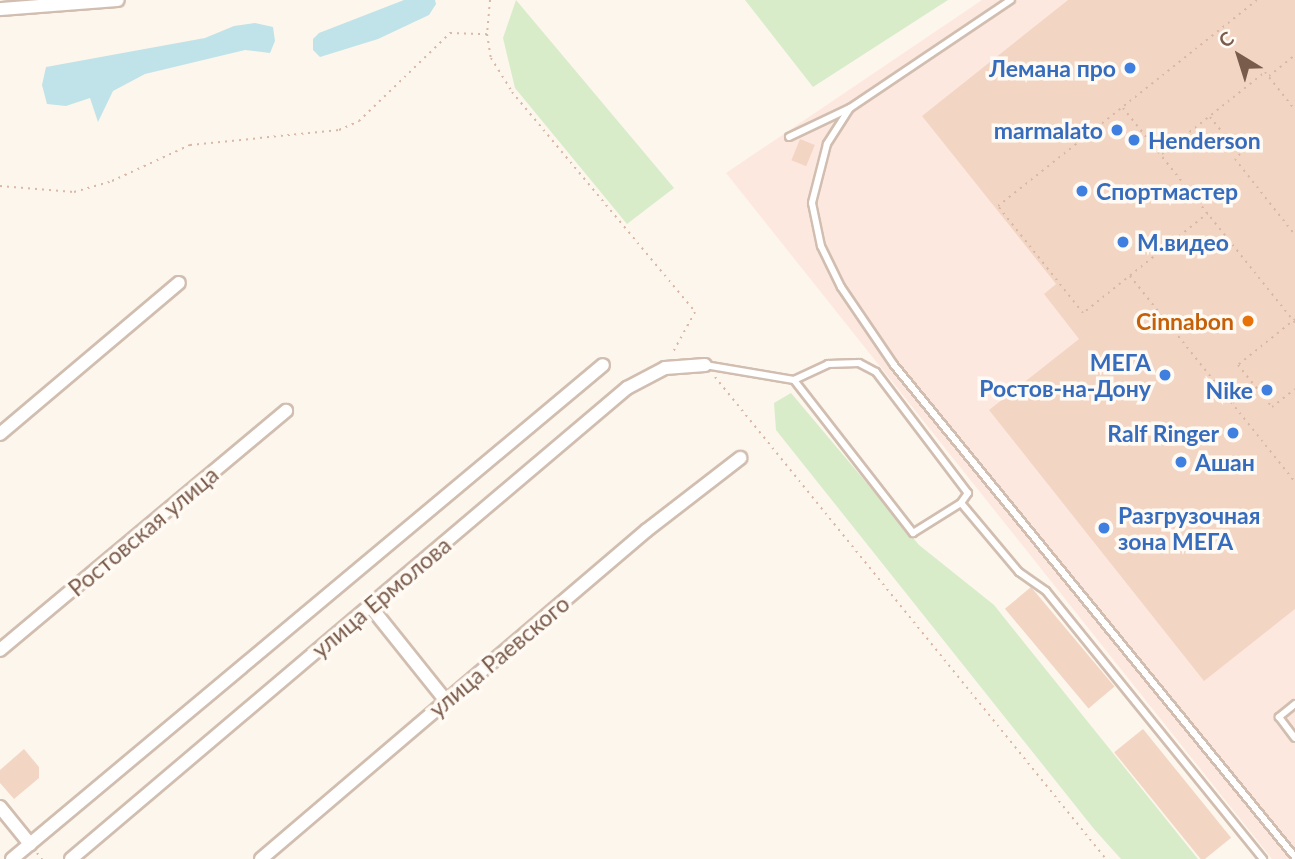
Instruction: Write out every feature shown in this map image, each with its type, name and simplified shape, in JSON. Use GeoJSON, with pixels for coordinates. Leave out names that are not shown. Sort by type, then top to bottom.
{"type":"FeatureCollection","features":[{"type":"Feature","properties":{"kind":"street"},"geometry":{"type":"LineString","coordinates":[[0,9],[118,0]]}},
{"type":"Feature","properties":{"kind":"street"},"geometry":{"type":"LineString","coordinates":[[0,434],[178,283]]}},
{"type":"Feature","properties":{"kind":"street","name":"улица Ермолова"},"geometry":{"type":"LineString","coordinates":[[12,859],[603,365]]}},
{"type":"Feature","properties":{"kind":"street","name":"улица Ермолова"},"geometry":{"type":"LineString","coordinates":[[71,859],[627,388],[665,368],[705,365]]}},
{"type":"Feature","properties":{"kind":"street","name":"Ростовская улица"},"geometry":{"type":"LineString","coordinates":[[0,650],[286,411]]}},
{"type":"Feature","properties":{"kind":"street","name":"улица Раевского"},"geometry":{"type":"LineString","coordinates":[[261,859],[446,701],[740,458]]}},
{"type":"Feature","properties":{"kind":"street"},"geometry":{"type":"LineString","coordinates":[[370,606],[446,701]]}},
{"type":"Feature","properties":{"kind":"street"},"geometry":{"type":"LineString","coordinates":[[0,807],[30,844]]}},
{"type":"Feature","properties":{"kind":"lane"},"geometry":{"type":"LineString","coordinates":[[789,137],[850,108],[1011,0]]}},
{"type":"Feature","properties":{"kind":"lane"},"geometry":{"type":"LineString","coordinates":[[850,108],[827,144],[812,203],[813,224],[841,287],[894,365],[1295,857]]}},
{"type":"Feature","properties":{"kind":"lane"},"geometry":{"type":"LineString","coordinates":[[705,365],[794,380],[828,364],[859,363],[876,372],[968,493],[961,503],[913,533],[794,380]]}},
{"type":"Feature","properties":{"kind":"lane"},"geometry":{"type":"LineString","coordinates":[[961,503],[1019,572],[1046,592],[1263,859]]}},
{"type":"Feature","properties":{"kind":"lane"},"geometry":{"type":"LineString","coordinates":[[1295,704],[1279,717],[1295,738]]}},
{"type":"Feature","properties":{"kind":"path"},"geometry":{"type":"LineString","coordinates":[[490,0],[486,34],[491,58],[512,92],[695,312],[665,368]]}},
{"type":"Feature","properties":{"kind":"path"},"geometry":{"type":"LineString","coordinates":[[1208,213],[1083,313],[998,206],[1257,0]]}},
{"type":"Feature","properties":{"kind":"path"},"geometry":{"type":"LineString","coordinates":[[0,186],[74,192],[112,181],[190,145],[339,131],[359,121],[450,33],[486,34]]}},
{"type":"Feature","properties":{"kind":"path"},"geometry":{"type":"LineString","coordinates":[[1268,77],[1295,55]]}},
{"type":"Feature","properties":{"kind":"path"},"geometry":{"type":"LineString","coordinates":[[1161,155],[1265,72],[1295,110]]}},
{"type":"Feature","properties":{"kind":"path"},"geometry":{"type":"LineString","coordinates":[[1122,107],[1294,321],[1237,365],[1272,407],[1295,389]]}},
{"type":"Feature","properties":{"kind":"path"},"geometry":{"type":"LineString","coordinates":[[1210,116],[1240,155],[1235,159],[1295,235]]}},
{"type":"Feature","properties":{"kind":"path"},"geometry":{"type":"LineString","coordinates":[[1130,275],[1295,482]]}},
{"type":"Feature","properties":{"kind":"path"},"geometry":{"type":"LineString","coordinates":[[705,365],[1106,859]]}},
{"type":"Feature","properties":{"kind":"path"},"geometry":{"type":"LineString","coordinates":[[1232,403],[1254,385]]}},
{"type":"Feature","properties":{"kind":"shaded area","name":"МЕГА Ростов-на-Дону"},"geometry":{"type":"Polygon","coordinates":[[[982,0],[1295,0],[1295,859],[1272,859],[726,173],[982,0]]]}},
{"type":"Feature","properties":{"kind":"green space"},"geometry":{"type":"Polygon","coordinates":[[[516,0],[674,188],[627,224],[515,88],[503,38],[516,0]]]}},
{"type":"Feature","properties":{"kind":"green space"},"geometry":{"type":"Polygon","coordinates":[[[745,0],[948,0],[813,87],[745,0]]]}},
{"type":"Feature","properties":{"kind":"green space"},"geometry":{"type":"Polygon","coordinates":[[[791,393],[919,545],[994,605],[1198,859],[1121,859],[1094,829],[776,430],[774,403],[791,393]]]}},
{"type":"Feature","properties":{"kind":"water"},"geometry":{"type":"Polygon","coordinates":[[[404,0],[435,0],[436,4],[429,15],[378,39],[320,57],[313,50],[313,39],[319,33],[404,0]]]}},
{"type":"Feature","properties":{"kind":"water"},"geometry":{"type":"Polygon","coordinates":[[[255,23],[273,27],[275,41],[270,53],[245,50],[145,74],[113,91],[98,122],[90,98],[66,106],[47,104],[42,85],[46,67],[205,38],[234,26],[255,23]]]}},
{"type":"Feature","properties":{"kind":"building","name":"МЕГА Ростов-на-Дону"},"geometry":{"type":"Polygon","coordinates":[[[1068,0],[1295,0],[1295,609],[1204,681],[989,410],[1079,339],[1044,294],[1056,284],[922,116],[1068,0]]]}},
{"type":"Feature","properties":{"kind":"building"},"geometry":{"type":"Polygon","coordinates":[[[800,139],[815,145],[806,166],[791,160],[800,139]]]}},
{"type":"Feature","properties":{"kind":"building"},"geometry":{"type":"Polygon","coordinates":[[[1031,587],[1115,687],[1089,708],[1005,609],[1031,587]]]}},
{"type":"Feature","properties":{"kind":"building"},"geometry":{"type":"Polygon","coordinates":[[[1143,729],[1231,838],[1205,859],[1201,859],[1114,752],[1143,729]]]}},
{"type":"Feature","properties":{"kind":"building"},"geometry":{"type":"Polygon","coordinates":[[[24,749],[39,767],[39,778],[14,799],[0,783],[0,770],[24,749]]]}},
{"type":"Feature","properties":{"kind":"place","name":"Лемана про"},"geometry":{"type":"Point","coordinates":[1130,68]}},
{"type":"Feature","properties":{"kind":"place","name":"marmalato"},"geometry":{"type":"Point","coordinates":[1117,130]}},
{"type":"Feature","properties":{"kind":"place","name":"Henderson"},"geometry":{"type":"Point","coordinates":[1134,140]}},
{"type":"Feature","properties":{"kind":"place","name":"Спортмастер"},"geometry":{"type":"Point","coordinates":[1082,191]}},
{"type":"Feature","properties":{"kind":"place","name":"М.видео"},"geometry":{"type":"Point","coordinates":[1123,242]}},
{"type":"Feature","properties":{"kind":"place","name":"Cinnabon"},"geometry":{"type":"Point","coordinates":[1248,321]}},
{"type":"Feature","properties":{"kind":"place","name":"МЕГА Ростов-на-Дону"},"geometry":{"type":"Point","coordinates":[1165,375]}},
{"type":"Feature","properties":{"kind":"place","name":"Nike"},"geometry":{"type":"Point","coordinates":[1267,390]}},
{"type":"Feature","properties":{"kind":"place","name":"Ralf Ringer"},"geometry":{"type":"Point","coordinates":[1233,433]}},
{"type":"Feature","properties":{"kind":"place","name":"Ашан"},"geometry":{"type":"Point","coordinates":[1181,462]}},
{"type":"Feature","properties":{"kind":"place","name":"Разгрузочная зона МЕГА"},"geometry":{"type":"Point","coordinates":[1104,528]}}]}
